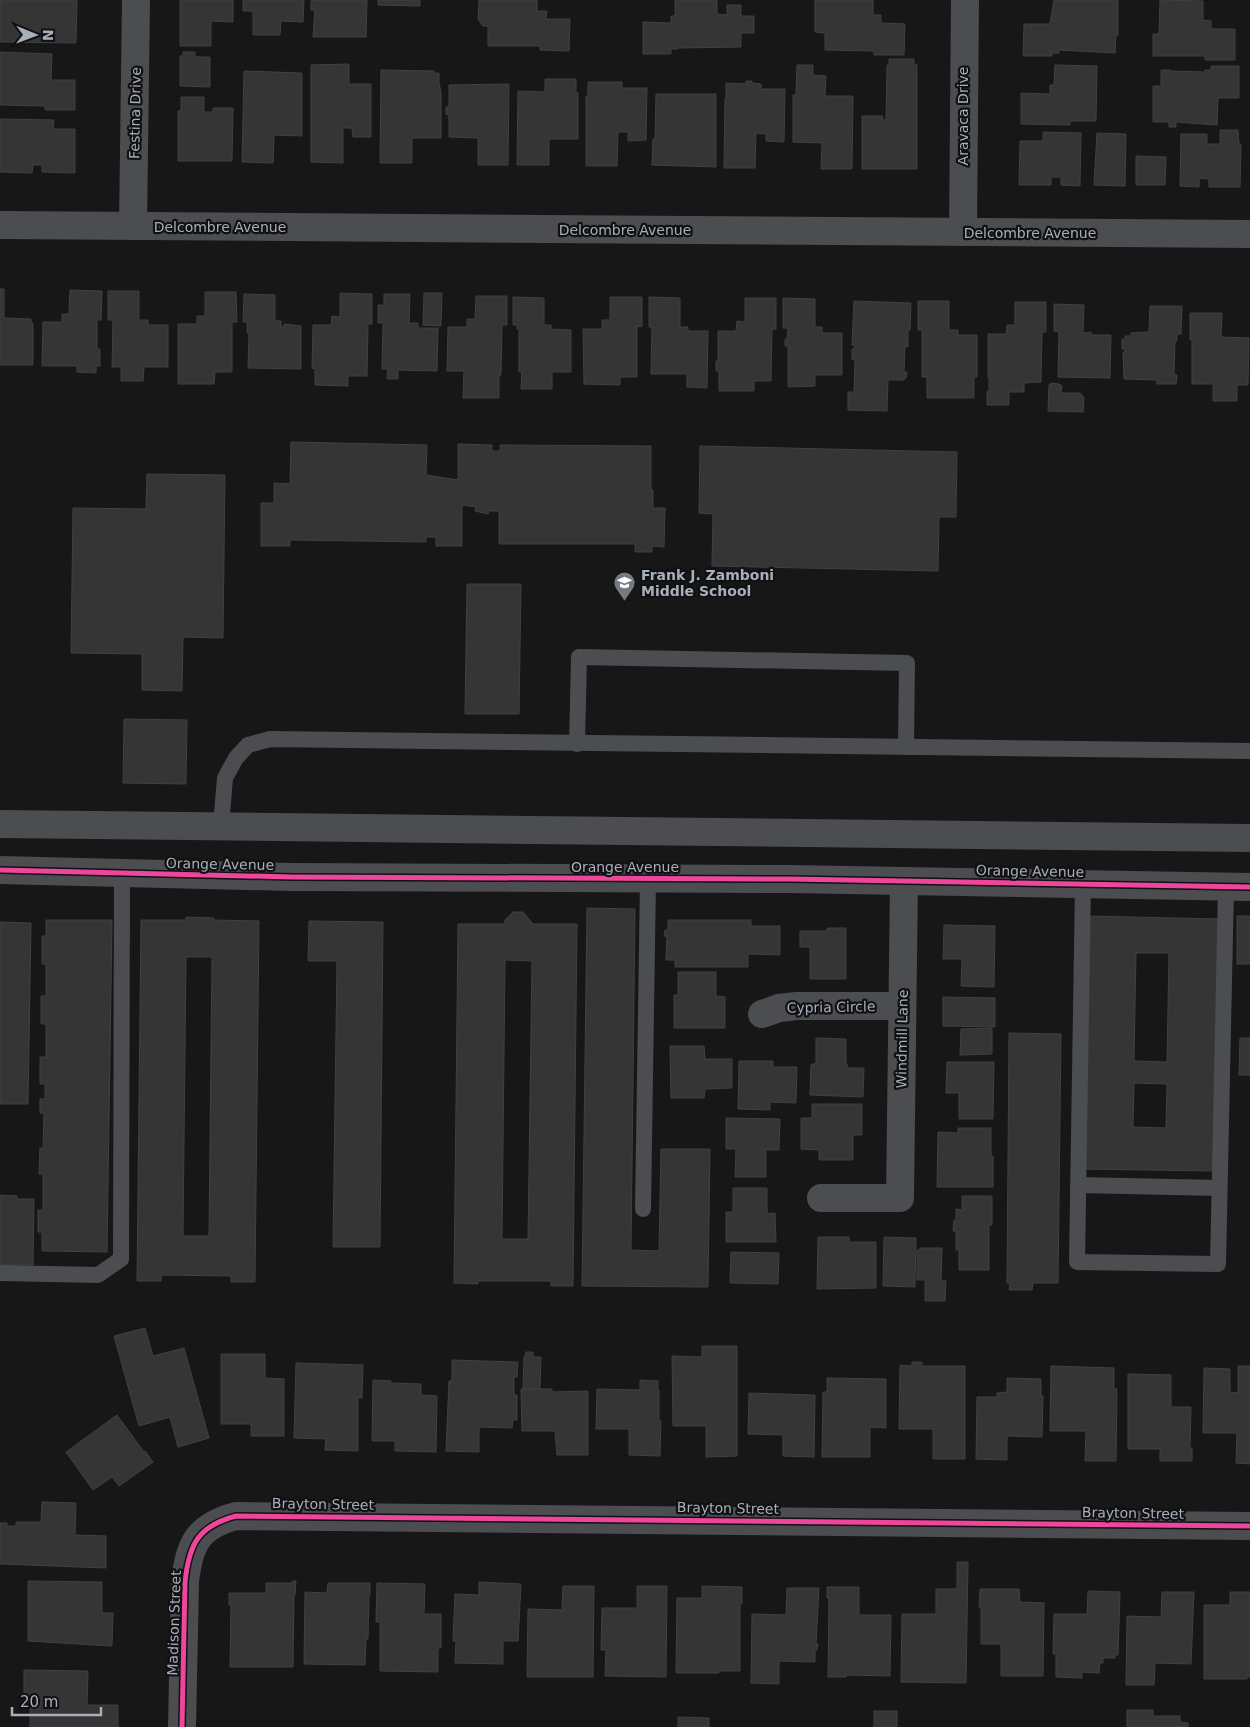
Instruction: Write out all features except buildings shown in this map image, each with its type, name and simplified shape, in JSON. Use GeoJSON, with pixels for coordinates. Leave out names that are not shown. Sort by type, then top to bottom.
{"type":"FeatureCollection","features":[{"type":"Feature","properties":{"kind":"street","name":"Festina Drive"},"geometry":{"type":"LineString","coordinates":[[133,226],[136,0]]}},
{"type":"Feature","properties":{"kind":"street","name":"Aravaca Drive"},"geometry":{"type":"LineString","coordinates":[[963,232],[965,0]]}},
{"type":"Feature","properties":{"kind":"street","name":"Delcombre Avenue"},"geometry":{"type":"LineString","coordinates":[[0,225],[1250,234]]}},
{"type":"Feature","properties":{"kind":"street"},"geometry":{"type":"LineString","coordinates":[[0,824],[1250,838]]}},
{"type":"Feature","properties":{"kind":"street","name":"Orange Avenue"},"geometry":{"type":"LineString","coordinates":[[0,870],[311,877],[904,880],[1238,887]]}},
{"type":"Feature","properties":{"kind":"street","name":"Windmill Lane"},"geometry":{"type":"LineString","coordinates":[[822,1198],[900,1198],[904,880]]}},
{"type":"Feature","properties":{"kind":"street","name":"Cypria Circle"},"geometry":{"type":"LineString","coordinates":[[762,1014],[779,1008],[797,1006],[902,1006]]}},
{"type":"Feature","properties":{"kind":"street","name":"Brayton Street"},"geometry":{"type":"LineString","coordinates":[[209,1526],[222,1519],[236,1516],[266,1515],[1250,1526]]}},
{"type":"Feature","properties":{"kind":"street","name":"Madison Street"},"geometry":{"type":"LineString","coordinates":[[182,1727],[187,1563],[200,1535],[209,1526]]}},
{"type":"Feature","properties":{"kind":"lane"},"geometry":{"type":"LineString","coordinates":[[577,744],[579,656],[907,663],[906,747]]}},
{"type":"Feature","properties":{"kind":"lane"},"geometry":{"type":"LineString","coordinates":[[221,826],[225,778],[232,765],[248,745],[270,739],[1250,751]]}},
{"type":"Feature","properties":{"kind":"lane"},"geometry":{"type":"LineString","coordinates":[[0,1274],[98,1275],[121,1259],[122,873]]}},
{"type":"Feature","properties":{"kind":"lane"},"geometry":{"type":"LineString","coordinates":[[642,1208],[648,879]]}},
{"type":"Feature","properties":{"kind":"lane"},"geometry":{"type":"LineString","coordinates":[[1083,884],[1077,1262],[1218,1264],[1219,1188],[1238,887]]}},
{"type":"Feature","properties":{"kind":"lane"},"geometry":{"type":"LineString","coordinates":[[1078,1185],[1219,1188]]}},
{"type":"Feature","properties":{"kind":"cycle path"},"geometry":{"type":"LineString","coordinates":[[0,870],[292,877],[790,879],[1250,887]]}},
{"type":"Feature","properties":{"kind":"cycle path"},"geometry":{"type":"LineString","coordinates":[[182,1727],[185,1582],[189,1557],[198,1538],[204,1531],[223,1520],[236,1516],[1250,1526]]}},
{"type":"Feature","properties":{"kind":"place","name":"Frank J. Zamboni Middle School"},"geometry":{"type":"Point","coordinates":[625,602]}}]}
